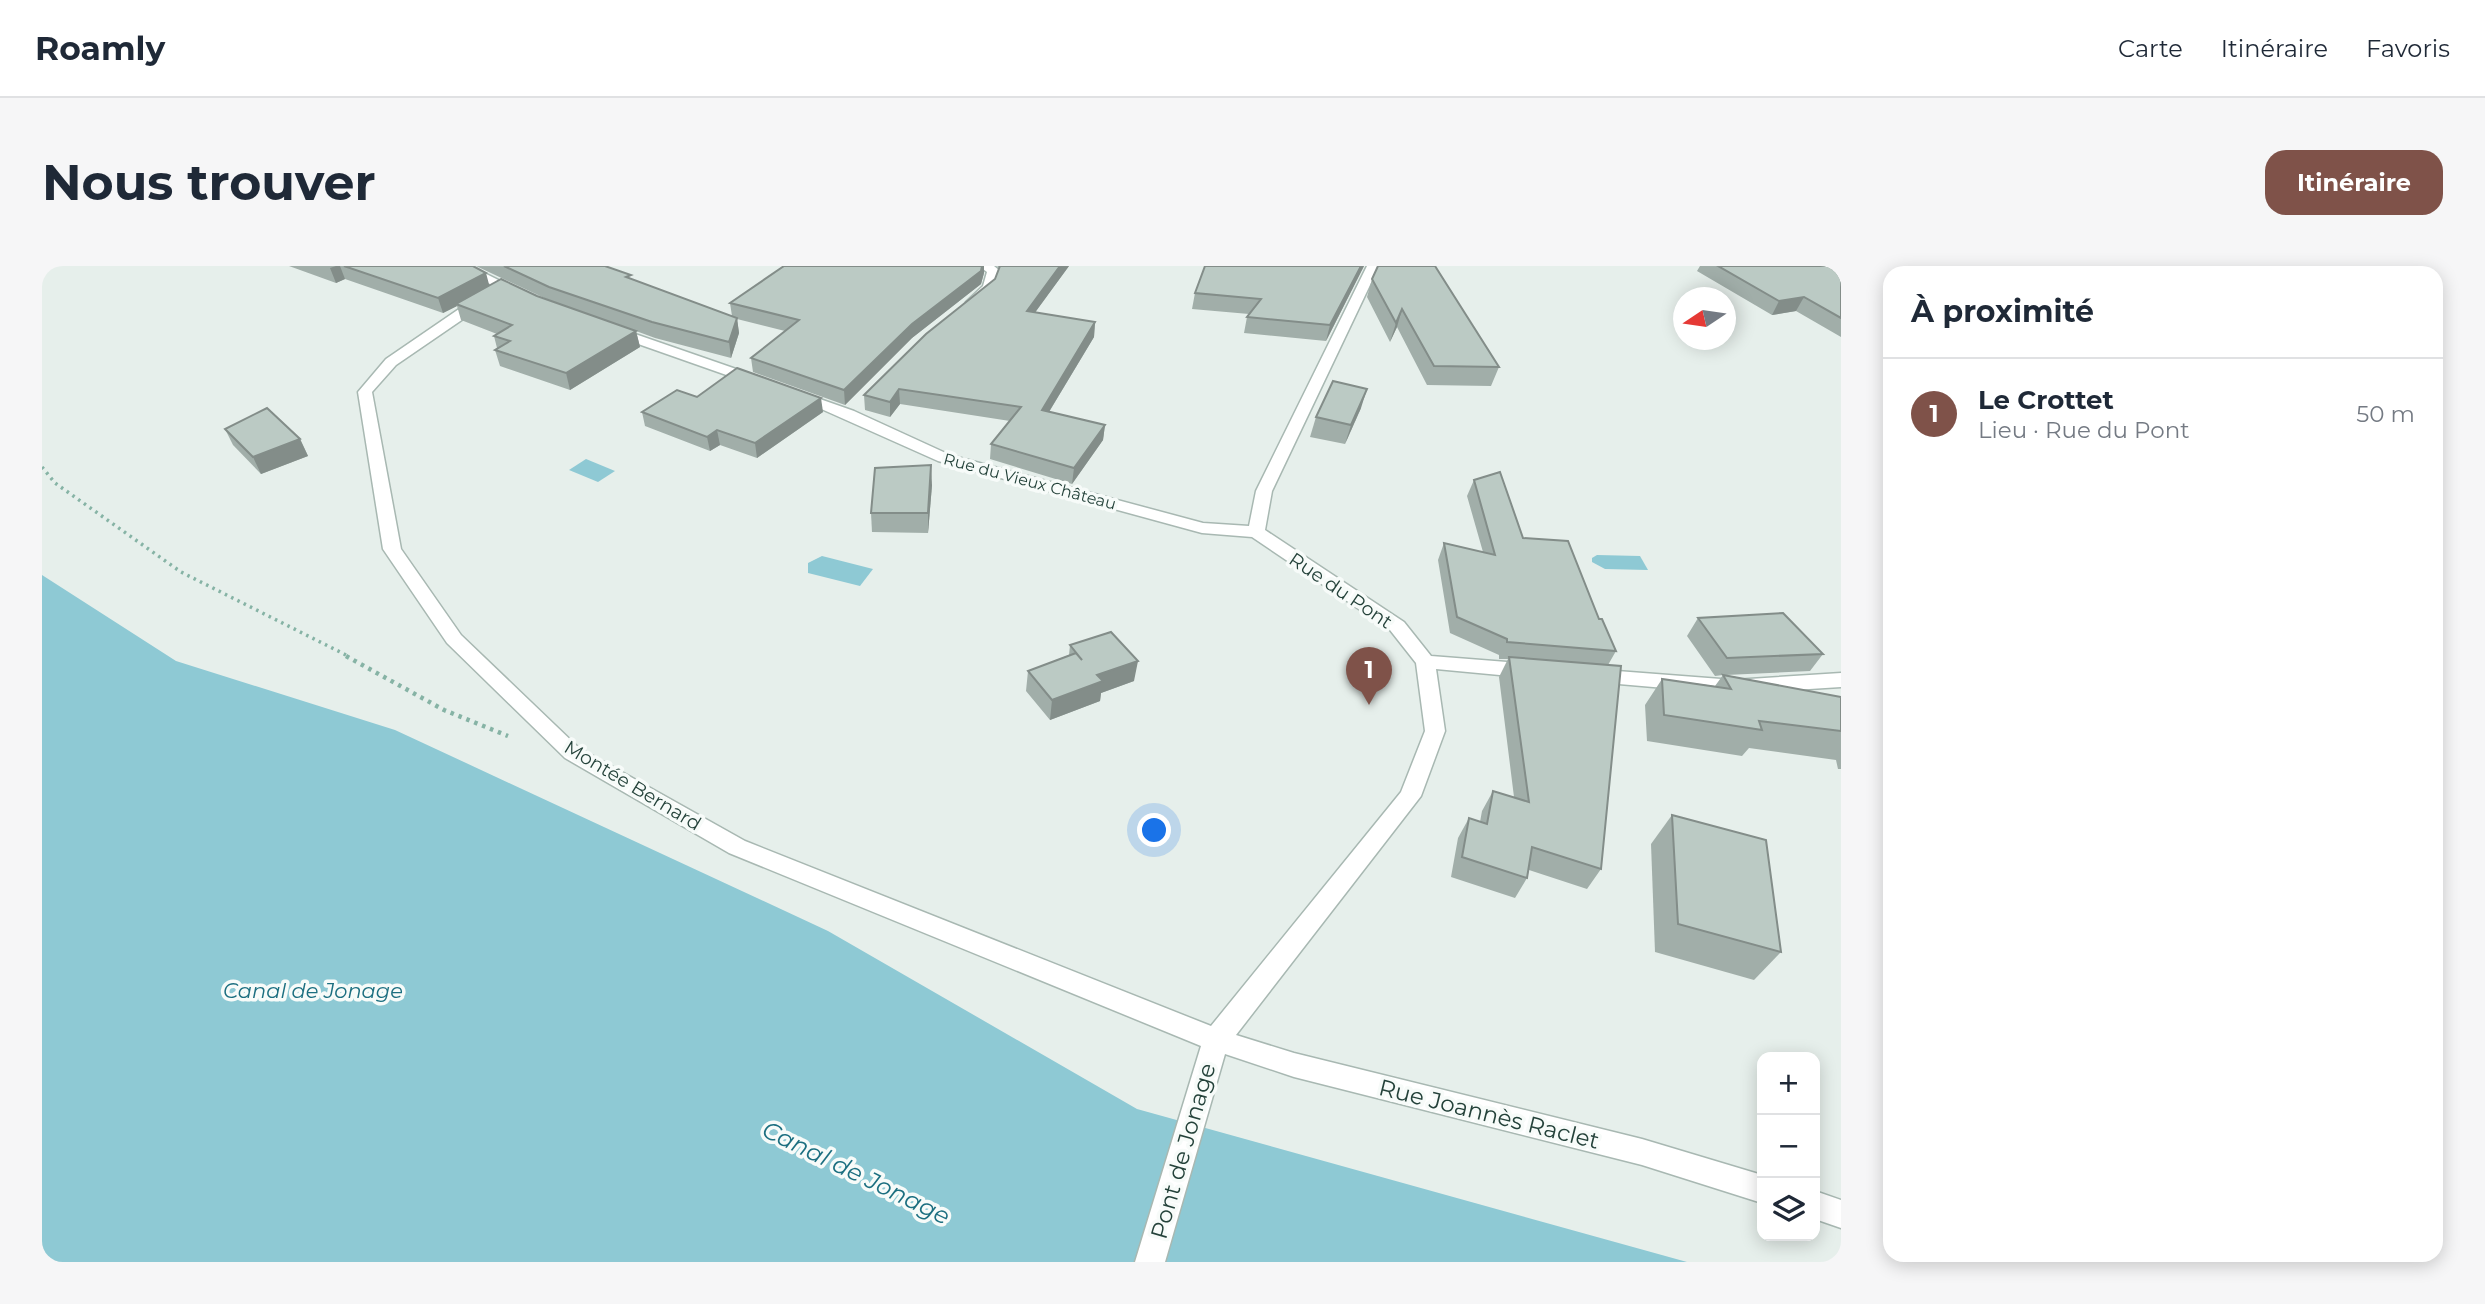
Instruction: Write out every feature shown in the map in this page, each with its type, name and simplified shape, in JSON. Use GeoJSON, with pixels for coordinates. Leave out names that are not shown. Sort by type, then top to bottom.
{"type":"FeatureCollection","features":[{"type":"Feature","properties":{"kind":"street"},"geometry":{"type":"LineString","coordinates":[[959,312],[989,288],[994,271],[985,266]]}},
{"type":"Feature","properties":{"kind":"street"},"geometry":{"type":"LineString","coordinates":[[1256,531],[1264,491],[1373,266]]}},
{"type":"Feature","properties":{"kind":"street"},"geometry":{"type":"LineString","coordinates":[[470,267],[537,302]]}},
{"type":"Feature","properties":{"kind":"street","name":"Montée Bernard"},"geometry":{"type":"LineString","coordinates":[[507,287],[471,304],[391,362],[365,392],[391,549],[454,639],[572,753],[737,847],[1216,1040]]}},
{"type":"Feature","properties":{"kind":"street","name":"Rue du Vieux Château"},"geometry":{"type":"LineString","coordinates":[[597,325],[781,390],[853,409],[944,458],[1202,528],[1256,531]]}},
{"type":"Feature","properties":{"kind":"street","name":"Rue du Pont"},"geometry":{"type":"LineString","coordinates":[[1216,1040],[1410,796],[1435,731],[1425,662],[1397,626],[1256,531]]}},
{"type":"Feature","properties":{"kind":"street"},"geometry":{"type":"LineString","coordinates":[[1425,662],[1546,672]]}},
{"type":"Feature","properties":{"kind":"street"},"geometry":{"type":"LineString","coordinates":[[1573,674],[1734,687],[1841,680]]}},
{"type":"Feature","properties":{"kind":"street","name":"Rue Joannès Raclet"},"geometry":{"type":"LineString","coordinates":[[1216,1040],[1294,1065],[1642,1152],[1757,1187]]}},
{"type":"Feature","properties":{"kind":"street","name":"Pont de Jonage"},"geometry":{"type":"LineString","coordinates":[[1150,1262],[1216,1040]]}},
{"type":"Feature","properties":{"kind":"street"},"geometry":{"type":"LineString","coordinates":[[1820,1207],[1841,1214]]}},
{"type":"Feature","properties":{"kind":"path"},"geometry":{"type":"LineString","coordinates":[[42,467],[55,483],[181,572],[351,658],[444,710],[498,733]]}},
{"type":"Feature","properties":{"kind":"water"},"geometry":{"type":"Polygon","coordinates":[[[586,459],[615,471],[598,482],[569,470],[586,459]]]}},
{"type":"Feature","properties":{"kind":"water"},"geometry":{"type":"Polygon","coordinates":[[[1597,555],[1640,556],[1648,570],[1605,569],[1592,562],[1592,558],[1597,555]]]}},
{"type":"Feature","properties":{"kind":"water"},"geometry":{"type":"Polygon","coordinates":[[[822,556],[873,569],[860,586],[808,573],[808,563],[822,556]]]}},
{"type":"Feature","properties":{"kind":"water","name":"Canal de Jonage"},"geometry":{"type":"Polygon","coordinates":[[[42,575],[176,661],[395,730],[828,931],[1137,1109],[1687,1262],[42,1262],[42,575]]]}},
{"type":"Feature","properties":{"kind":"building"},"geometry":{"type":"Polygon","coordinates":[[[344,266],[473,266],[486,273],[438,298],[344,266]]]}},
{"type":"Feature","properties":{"kind":"building"},"geometry":{"type":"Polygon","coordinates":[[[504,266],[605,266],[631,275],[626,277],[737,318],[729,342],[652,322],[549,287],[504,266]]]}},
{"type":"Feature","properties":{"kind":"building"},"geometry":{"type":"Polygon","coordinates":[[[784,266],[982,266],[981,271],[912,324],[844,390],[751,358],[799,320],[730,303],[784,266]]]}},
{"type":"Feature","properties":{"kind":"building"},"geometry":{"type":"Polygon","coordinates":[[[1000,266],[1060,266],[1027,311],[1095,322],[1042,410],[1105,425],[1074,468],[991,444],[1021,407],[899,389],[890,402],[864,395],[926,334],[995,279],[1000,266]]]}},
{"type":"Feature","properties":{"kind":"building"},"geometry":{"type":"Polygon","coordinates":[[[1205,266],[1361,266],[1330,325],[1247,317],[1261,299],[1195,293],[1205,266]]]}},
{"type":"Feature","properties":{"kind":"building"},"geometry":{"type":"Polygon","coordinates":[[[1378,266],[1435,266],[1499,367],[1434,366],[1402,309],[1396,323],[1372,279],[1378,266]]]}},
{"type":"Feature","properties":{"kind":"building"},"geometry":{"type":"Polygon","coordinates":[[[1718,266],[1841,268],[1841,318],[1804,297],[1779,301],[1718,266]]]}},
{"type":"Feature","properties":{"kind":"building"},"geometry":{"type":"Polygon","coordinates":[[[501,279],[537,296],[636,331],[566,373],[495,350],[510,341],[494,336],[512,325],[456,304],[501,279]]]}},
{"type":"Feature","properties":{"kind":"building"},"geometry":{"type":"Polygon","coordinates":[[[737,368],[821,398],[755,443],[717,430],[707,437],[642,412],[677,390],[697,397],[737,368]]]}},
{"type":"Feature","properties":{"kind":"building"},"geometry":{"type":"Polygon","coordinates":[[[1333,381],[1367,389],[1351,425],[1316,417],[1333,381]]]}},
{"type":"Feature","properties":{"kind":"building"},"geometry":{"type":"Polygon","coordinates":[[[267,408],[300,439],[253,457],[225,429],[267,408]]]}},
{"type":"Feature","properties":{"kind":"building"},"geometry":{"type":"Polygon","coordinates":[[[931,465],[928,513],[871,513],[875,468],[931,465]]]}},
{"type":"Feature","properties":{"kind":"building"},"geometry":{"type":"Polygon","coordinates":[[[1500,472],[1523,538],[1568,541],[1599,619],[1602,619],[1616,651],[1507,642],[1507,639],[1457,617],[1444,543],[1495,555],[1474,480],[1500,472]]]}},
{"type":"Feature","properties":{"kind":"building"},"geometry":{"type":"Polygon","coordinates":[[[1783,613],[1823,654],[1727,658],[1698,618],[1783,613]]]}},
{"type":"Feature","properties":{"kind":"building"},"geometry":{"type":"Polygon","coordinates":[[[1111,632],[1138,661],[1097,675],[1103,681],[1052,700],[1028,671],[1076,653],[1082,660],[1070,645],[1111,632]]]}},
{"type":"Feature","properties":{"kind":"building"},"geometry":{"type":"Polygon","coordinates":[[[1509,657],[1621,666],[1601,869],[1532,847],[1527,878],[1462,857],[1469,818],[1487,824],[1493,791],[1529,802],[1509,657]]]}},
{"type":"Feature","properties":{"kind":"building"},"geometry":{"type":"Polygon","coordinates":[[[1723,675],[1841,697],[1841,731],[1759,721],[1762,730],[1664,715],[1662,679],[1731,689],[1723,675]]]}},
{"type":"Feature","properties":{"kind":"building"},"geometry":{"type":"Polygon","coordinates":[[[1672,815],[1766,840],[1781,952],[1678,924],[1672,815]]]}},
{"type":"Feature","properties":{"kind":"place","name":"Le Crottet"},"geometry":{"type":"Point","coordinates":[1369,705]}}]}
